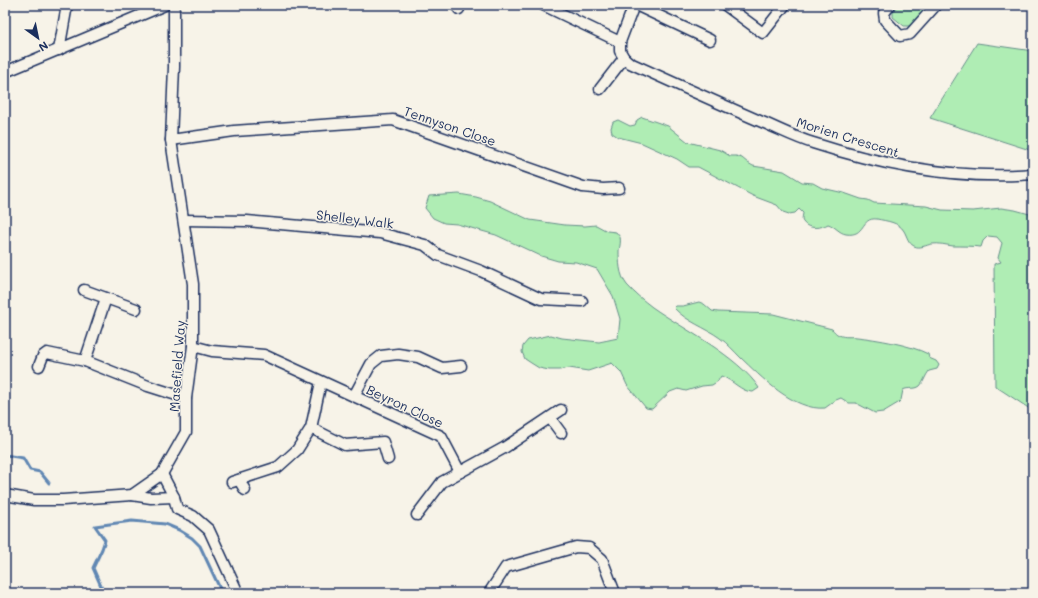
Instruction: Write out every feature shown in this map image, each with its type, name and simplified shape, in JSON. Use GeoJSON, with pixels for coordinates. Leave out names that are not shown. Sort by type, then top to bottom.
{"type":"FeatureCollection","features":[{"type":"Feature","properties":{"kind":"street"},"geometry":{"type":"LineString","coordinates":[[59,50],[67,5]]}},
{"type":"Feature","properties":{"kind":"street"},"geometry":{"type":"LineString","coordinates":[[5,72],[165,5]]}},
{"type":"Feature","properties":{"kind":"street","name":"Masefield Way"},"geometry":{"type":"LineString","coordinates":[[132,495],[162,474],[186,432],[186,398],[193,346],[193,284],[171,140],[174,67],[174,5]]}},
{"type":"Feature","properties":{"kind":"street"},"geometry":{"type":"LineString","coordinates":[[543,5],[620,42]]}},
{"type":"Feature","properties":{"kind":"street"},"geometry":{"type":"LineString","coordinates":[[600,88],[624,58],[620,51],[620,42],[635,5],[710,40]]}},
{"type":"Feature","properties":{"kind":"street"},"geometry":{"type":"LineString","coordinates":[[725,5],[763,33],[785,5]]}},
{"type":"Feature","properties":{"kind":"street"},"geometry":{"type":"LineString","coordinates":[[890,5],[884,13],[885,20],[900,36],[910,34],[936,5]]}},
{"type":"Feature","properties":{"kind":"street","name":"Morien Crescent"},"geometry":{"type":"LineString","coordinates":[[624,58],[728,107],[811,143],[868,160],[908,168],[943,172],[1033,174]]}},
{"type":"Feature","properties":{"kind":"street","name":"Tennyson Close"},"geometry":{"type":"LineString","coordinates":[[171,140],[234,131],[393,120],[583,188],[619,188]]}},
{"type":"Feature","properties":{"kind":"street","name":"Shelley Walk"},"geometry":{"type":"LineString","coordinates":[[184,220],[247,221],[380,233],[425,245],[438,255],[481,271],[541,299],[582,302]]}},
{"type":"Feature","properties":{"kind":"street"},"geometry":{"type":"LineString","coordinates":[[84,290],[136,309]]}},
{"type":"Feature","properties":{"kind":"street"},"geometry":{"type":"LineString","coordinates":[[85,361],[106,298]]}},
{"type":"Feature","properties":{"kind":"street","name":"Beyron Close"},"geometry":{"type":"LineString","coordinates":[[193,346],[212,351],[264,355],[441,436],[460,472]]}},
{"type":"Feature","properties":{"kind":"street"},"geometry":{"type":"LineString","coordinates":[[39,366],[43,356],[47,352],[85,361],[148,386],[186,398]]}},
{"type":"Feature","properties":{"kind":"street"},"geometry":{"type":"LineString","coordinates":[[354,396],[371,364],[381,356],[398,354],[418,357],[442,368],[460,366]]}},
{"type":"Feature","properties":{"kind":"street"},"geometry":{"type":"LineString","coordinates":[[245,490],[235,481],[278,467],[297,450],[310,428],[321,382]]}},
{"type":"Feature","properties":{"kind":"street"},"geometry":{"type":"LineString","coordinates":[[416,515],[442,482],[504,448],[561,410]]}},
{"type":"Feature","properties":{"kind":"street"},"geometry":{"type":"LineString","coordinates":[[550,418],[561,433]]}},
{"type":"Feature","properties":{"kind":"street"},"geometry":{"type":"LineString","coordinates":[[310,428],[345,445],[383,442],[388,459]]}},
{"type":"Feature","properties":{"kind":"street"},"geometry":{"type":"LineString","coordinates":[[162,474],[174,497],[177,509],[193,516],[209,530],[238,593]]}},
{"type":"Feature","properties":{"kind":"street"},"geometry":{"type":"LineString","coordinates":[[5,495],[34,500],[63,500],[132,495],[151,498],[174,497]]}},
{"type":"Feature","properties":{"kind":"street"},"geometry":{"type":"LineString","coordinates":[[489,593],[506,567],[576,547],[589,548],[602,559],[615,593]]}},
{"type":"Feature","properties":{"kind":"green space"},"geometry":{"type":"Polygon","coordinates":[[[897,5],[931,5],[912,26],[904,26],[893,17],[893,10],[897,5]]]}},
{"type":"Feature","properties":{"kind":"green space"},"geometry":{"type":"Polygon","coordinates":[[[977,43],[1033,51],[1033,151],[930,118],[977,43]]]}},
{"type":"Feature","properties":{"kind":"green space"},"geometry":{"type":"Polygon","coordinates":[[[642,117],[668,126],[688,142],[720,150],[730,156],[742,158],[753,166],[784,171],[802,182],[813,183],[822,188],[844,193],[874,203],[926,206],[942,210],[973,211],[1001,208],[1033,215],[1033,411],[995,386],[994,264],[1001,262],[998,258],[1002,243],[997,237],[988,236],[983,241],[981,247],[932,244],[918,247],[910,243],[902,228],[892,222],[877,219],[868,221],[857,233],[852,234],[846,234],[828,224],[819,227],[805,225],[802,221],[803,213],[799,209],[795,213],[789,214],[783,212],[777,205],[753,196],[698,167],[689,167],[677,159],[642,143],[618,137],[612,133],[611,128],[613,122],[618,120],[630,126],[635,125],[637,120],[642,117]]]}},
{"type":"Feature","properties":{"kind":"green space"},"geometry":{"type":"Polygon","coordinates":[[[459,194],[490,201],[530,220],[565,225],[596,225],[607,231],[616,232],[620,236],[620,268],[622,277],[627,285],[652,307],[724,354],[750,376],[759,388],[753,392],[745,390],[721,376],[718,381],[712,385],[702,386],[686,391],[678,389],[670,392],[652,409],[646,408],[627,385],[621,372],[612,363],[588,371],[569,368],[549,370],[539,368],[531,363],[525,359],[522,352],[523,346],[528,340],[551,335],[562,338],[599,342],[618,338],[620,319],[613,296],[597,269],[576,262],[558,261],[541,256],[496,235],[457,224],[444,223],[433,218],[425,208],[429,196],[459,194]]]}},
{"type":"Feature","properties":{"kind":"green space"},"geometry":{"type":"Polygon","coordinates":[[[699,302],[704,304],[712,311],[773,314],[832,329],[841,336],[874,339],[903,345],[928,354],[929,358],[936,361],[939,365],[937,369],[929,371],[920,386],[903,390],[901,400],[883,412],[875,413],[856,403],[849,403],[841,398],[825,408],[813,407],[802,404],[779,391],[758,374],[723,340],[690,321],[674,308],[676,306],[699,302]]]}},
{"type":"Feature","properties":{"kind":"waterway"},"geometry":{"type":"LineString","coordinates":[[5,455],[23,458],[30,470],[40,472],[49,483]]}},
{"type":"Feature","properties":{"kind":"waterway"},"geometry":{"type":"LineString","coordinates":[[104,593],[93,568],[105,540],[95,526],[132,521],[165,524],[192,538],[200,546],[222,593]]}}]}
